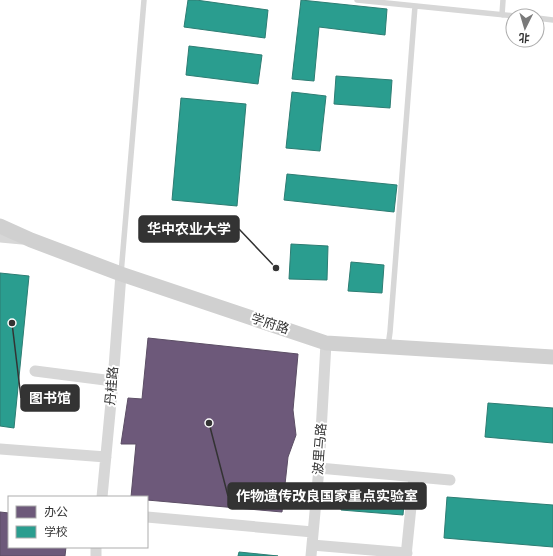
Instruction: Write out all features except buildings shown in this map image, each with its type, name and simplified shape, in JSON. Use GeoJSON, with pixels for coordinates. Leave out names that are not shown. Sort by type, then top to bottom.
{"type":"FeatureCollection","features":[{"type":"Feature","properties":{"kind":"street","name":"学府路"},"geometry":{"type":"LineString","coordinates":[[0,226],[31,240],[121,274],[326,343],[553,357]]}},
{"type":"Feature","properties":{"kind":"street"},"geometry":{"type":"LineString","coordinates":[[0,237],[31,240]]}},
{"type":"Feature","properties":{"kind":"street","name":"丹桂路"},"geometry":{"type":"LineString","coordinates":[[102,496],[121,274]]}},
{"type":"Feature","properties":{"kind":"street","name":"波里马路"},"geometry":{"type":"LineString","coordinates":[[312,550],[319,468],[326,343]]}},
{"type":"Feature","properties":{"kind":"street"},"geometry":{"type":"LineString","coordinates":[[35,371],[113,381]]}},
{"type":"Feature","properties":{"kind":"street"},"geometry":{"type":"LineString","coordinates":[[0,449],[106,457]]}},
{"type":"Feature","properties":{"kind":"street"},"geometry":{"type":"LineString","coordinates":[[319,468],[450,480]]}},
{"type":"Feature","properties":{"kind":"street"},"geometry":{"type":"LineString","coordinates":[[312,550],[407,554],[414,477]]}},
{"type":"Feature","properties":{"kind":"street"},"geometry":{"type":"LineString","coordinates":[[148,517],[313,532]]}},
{"type":"Feature","properties":{"kind":"lane"},"geometry":{"type":"LineString","coordinates":[[121,274],[144,0]]}},
{"type":"Feature","properties":{"kind":"lane"},"geometry":{"type":"LineString","coordinates":[[357,0],[505,15]]}},
{"type":"Feature","properties":{"kind":"lane"},"geometry":{"type":"LineString","coordinates":[[502,15],[503,0]]}},
{"type":"Feature","properties":{"kind":"lane"},"geometry":{"type":"LineString","coordinates":[[388,347],[415,6]]}},
{"type":"Feature","properties":{"kind":"place","name":"华中农业大学"},"geometry":{"type":"Point","coordinates":[276,268]}},
{"type":"Feature","properties":{"kind":"place","name":"图书馆"},"geometry":{"type":"Point","coordinates":[12,323]}},
{"type":"Feature","properties":{"kind":"place","name":"作物遗传改良国家重点实验室"},"geometry":{"type":"Point","coordinates":[209,423]}}]}
